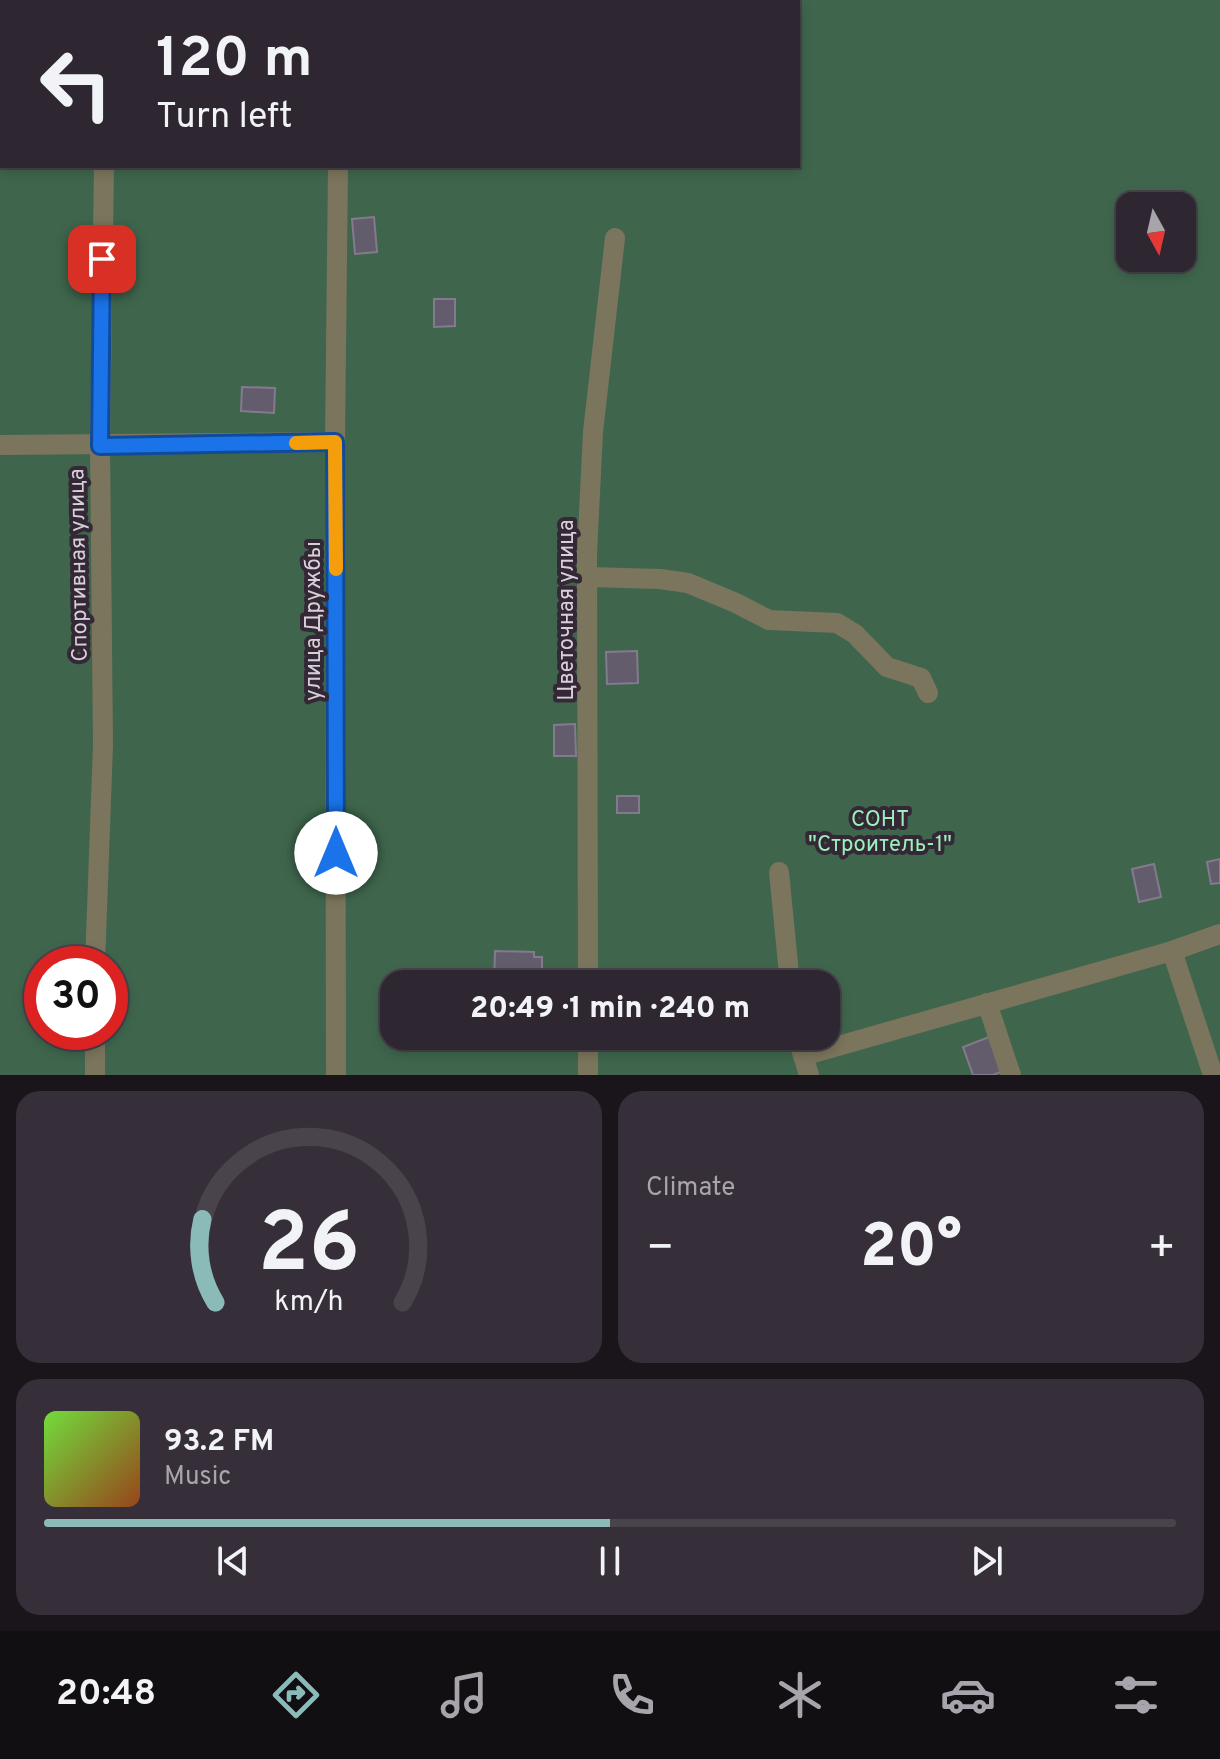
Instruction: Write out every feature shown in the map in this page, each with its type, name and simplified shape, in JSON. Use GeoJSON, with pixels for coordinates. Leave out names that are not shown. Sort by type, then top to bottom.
{"type":"FeatureCollection","features":[{"type":"Feature","properties":{"kind":"street","name":"Спортивная улица"},"geometry":{"type":"LineString","coordinates":[[96,946],[103,745],[100,446],[104,168]]}},
{"type":"Feature","properties":{"kind":"street","name":"улица Дружбы"},"geometry":{"type":"LineString","coordinates":[[336,1075],[338,168]]}},
{"type":"Feature","properties":{"kind":"street","name":"Цветочная улица"},"geometry":{"type":"LineString","coordinates":[[588,970],[588,577],[593,432],[615,238]]}},
{"type":"Feature","properties":{"kind":"street"},"geometry":{"type":"LineString","coordinates":[[0,445],[335,442]]}},
{"type":"Feature","properties":{"kind":"street"},"geometry":{"type":"LineString","coordinates":[[588,577],[688,583],[769,620],[837,623],[855,634],[887,667],[921,678],[928,693]]}},
{"type":"Feature","properties":{"kind":"street"},"geometry":{"type":"LineString","coordinates":[[779,872],[789,970]]}},
{"type":"Feature","properties":{"kind":"street"},"geometry":{"type":"LineString","coordinates":[[803,1056],[1172,951],[1220,934]]}},
{"type":"Feature","properties":{"kind":"street"},"geometry":{"type":"LineString","coordinates":[[1172,951],[1213,1075]]}},
{"type":"Feature","properties":{"kind":"street"},"geometry":{"type":"LineString","coordinates":[[987,1003],[1011,1075]]}},
{"type":"Feature","properties":{"kind":"street"},"geometry":{"type":"LineString","coordinates":[[95,1050],[95,1075]]}},
{"type":"Feature","properties":{"kind":"street"},"geometry":{"type":"LineString","coordinates":[[588,1050],[588,1075]]}},
{"type":"Feature","properties":{"kind":"green space","name":"СОНТ \"Строитель-1\""},"geometry":{"type":"Polygon","coordinates":[[[800,0],[1220,0],[1220,1075],[0,1075],[0,168],[800,168],[800,0]]]}},
{"type":"Feature","properties":{"kind":"building"},"geometry":{"type":"Polygon","coordinates":[[[374,217],[377,252],[355,254],[352,219],[374,217]]]}},
{"type":"Feature","properties":{"kind":"building"},"geometry":{"type":"Polygon","coordinates":[[[434,299],[455,299],[455,326],[434,327],[434,299]]]}},
{"type":"Feature","properties":{"kind":"building"},"geometry":{"type":"Polygon","coordinates":[[[242,387],[275,388],[274,413],[241,411],[242,387]]]}},
{"type":"Feature","properties":{"kind":"building"},"geometry":{"type":"Polygon","coordinates":[[[637,651],[638,683],[607,684],[606,652],[637,651]]]}},
{"type":"Feature","properties":{"kind":"building"},"geometry":{"type":"Polygon","coordinates":[[[575,724],[576,756],[554,756],[554,725],[575,724]]]}},
{"type":"Feature","properties":{"kind":"building"},"geometry":{"type":"Polygon","coordinates":[[[617,796],[639,796],[639,813],[617,813],[617,796]]]}},
{"type":"Feature","properties":{"kind":"building"},"geometry":{"type":"Polygon","coordinates":[[[1220,859],[1220,883],[1211,884],[1207,862],[1220,859]]]}},
{"type":"Feature","properties":{"kind":"building"},"geometry":{"type":"Polygon","coordinates":[[[1154,864],[1161,897],[1139,902],[1132,869],[1154,864]]]}},
{"type":"Feature","properties":{"kind":"building"},"geometry":{"type":"Polygon","coordinates":[[[495,951],[534,952],[534,957],[542,957],[542,970],[494,970],[495,951]]]}},
{"type":"Feature","properties":{"kind":"building"},"geometry":{"type":"Polygon","coordinates":[[[989,1037],[1001,1072],[973,1075],[963,1047],[989,1037]]]}},
{"type":"Feature","properties":{"kind":"slow traffic"},"geometry":{"type":"LineString","coordinates":[[296,443],[335,442],[336,569]]}},
{"type":"Feature","properties":{"kind":"route"},"geometry":{"type":"LineString","coordinates":[[102,259],[100,446],[335,442],[336,853]]}}]}
